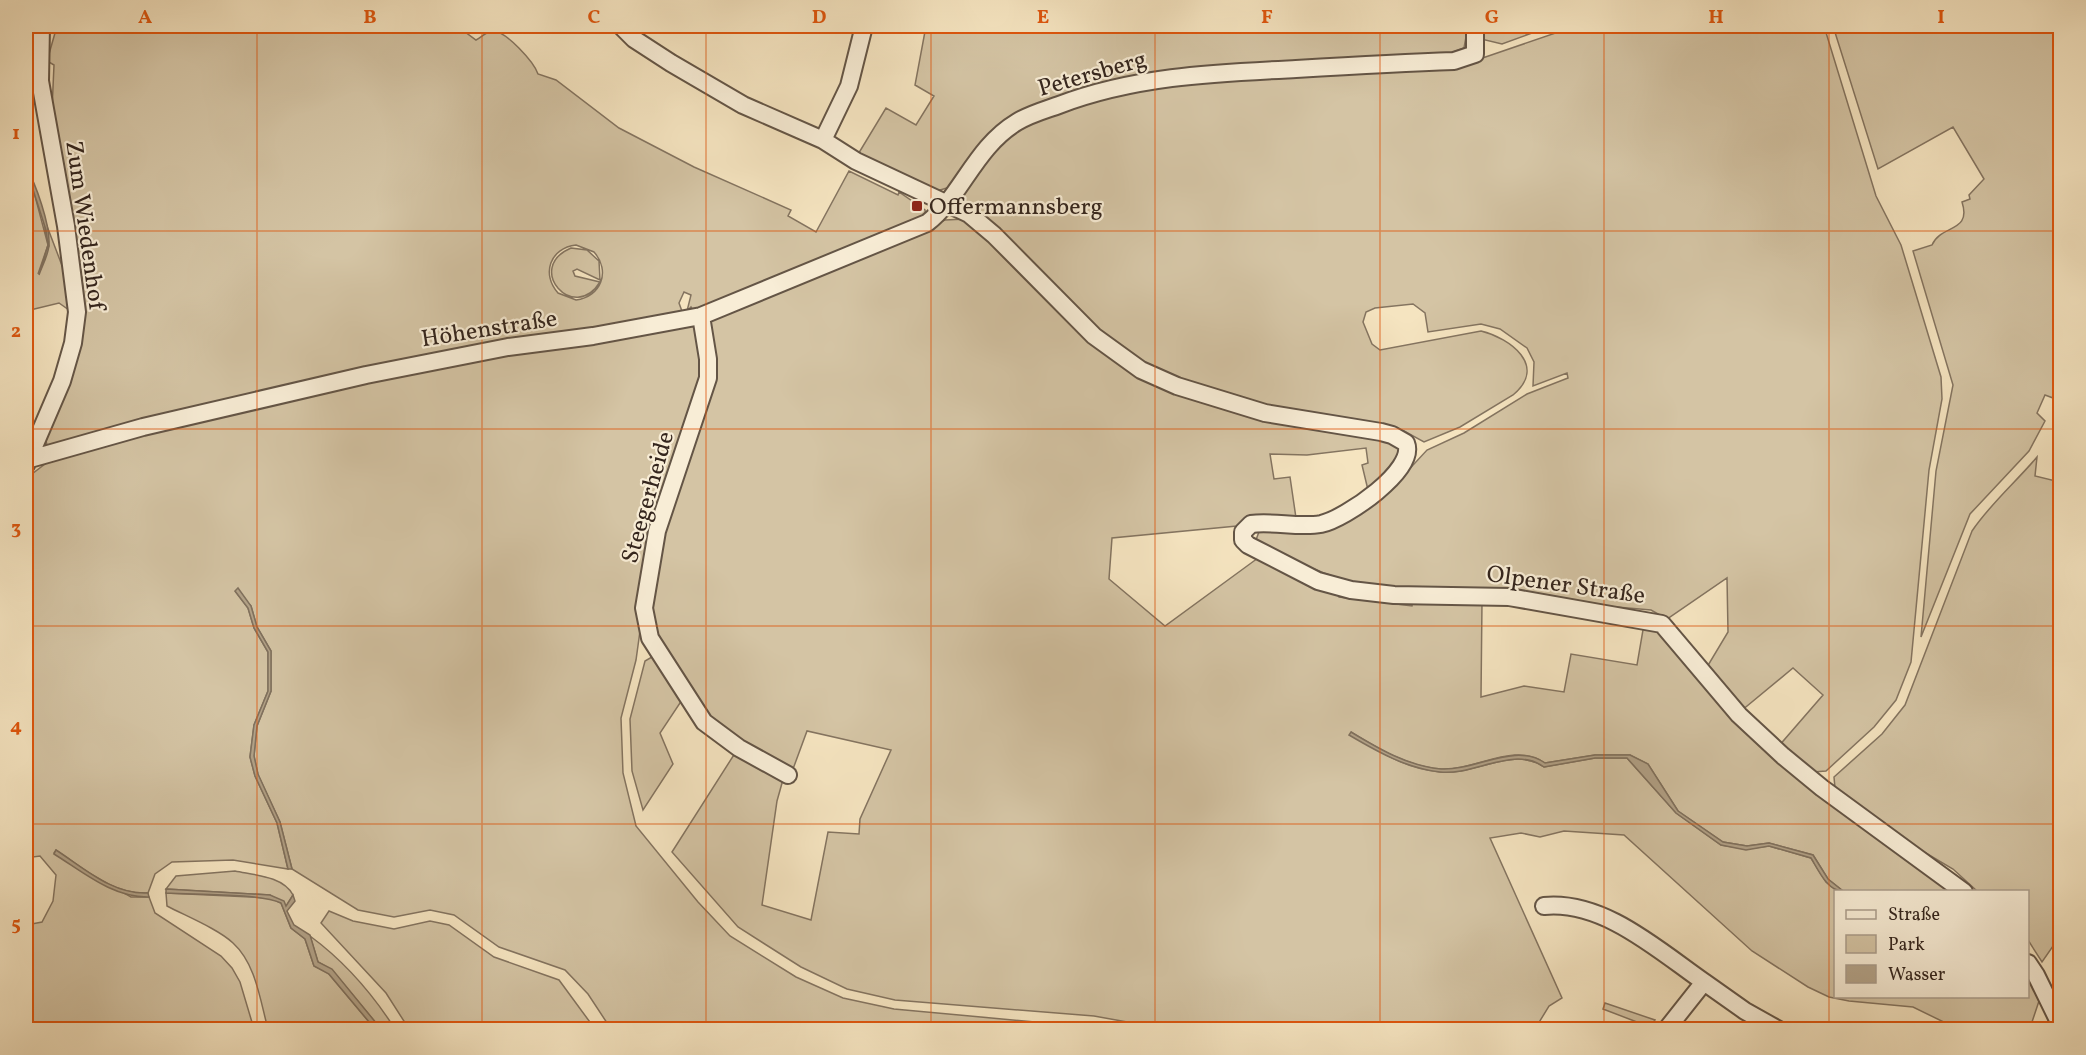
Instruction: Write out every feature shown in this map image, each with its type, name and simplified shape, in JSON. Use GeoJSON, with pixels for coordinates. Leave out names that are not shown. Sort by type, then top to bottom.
{"type":"FeatureCollection","features":[{"type":"Feature","properties":{"kind":"street","name":"Zum Wiedenhof"},"geometry":{"type":"LineString","coordinates":[[28,463],[62,381],[73,343],[77,312],[66,226],[40,81],[41,26]]}},
{"type":"Feature","properties":{"kind":"street"},"geometry":{"type":"LineString","coordinates":[[621,26],[634,39],[671,63],[743,105],[823,140],[889,178],[946,202]]}},
{"type":"Feature","properties":{"kind":"street"},"geometry":{"type":"LineString","coordinates":[[823,140],[849,86],[864,26]]}},
{"type":"Feature","properties":{"kind":"street","name":"Petersberg"},"geometry":{"type":"LineString","coordinates":[[946,202],[984,151],[1017,122],[1073,100],[1126,85],[1217,73],[1454,61],[1475,54],[1475,26]]}},
{"type":"Feature","properties":{"kind":"street","name":"Höhenstraße"},"geometry":{"type":"LineString","coordinates":[[28,463],[143,427],[407,366],[701,316],[927,223],[938,214],[946,202]]}},
{"type":"Feature","properties":{"kind":"street","name":"Olpener Straße"},"geometry":{"type":"LineString","coordinates":[[946,202],[982,224],[1094,336],[1141,370],[1177,386],[1265,413],[1392,435],[1406,443],[1409,450],[1405,463],[1389,480],[1335,520],[1320,524],[1251,524],[1243,532],[1243,540],[1248,545],[1318,581],[1352,590],[1394,595],[1509,597],[1662,624],[1739,715],[1783,756],[1821,788],[1963,890]]}},
{"type":"Feature","properties":{"kind":"street","name":"Steegerheide"},"geometry":{"type":"LineString","coordinates":[[701,316],[708,359],[706,386],[657,531],[645,595],[645,622],[650,638],[704,722],[739,748],[788,775]]}},
{"type":"Feature","properties":{"kind":"street"},"geometry":{"type":"LineString","coordinates":[[1544,906],[1565,904],[1593,912],[1647,942],[1745,1011],[1779,1029]]}},
{"type":"Feature","properties":{"kind":"street"},"geometry":{"type":"LineString","coordinates":[[2029,965],[2061,1025],[2050,1029]]}},
{"type":"Feature","properties":{"kind":"street"},"geometry":{"type":"LineString","coordinates":[[1666,1029],[1704,982]]}},
{"type":"Feature","properties":{"kind":"green space"},"geometry":{"type":"Polygon","coordinates":[[[26,26],[34,26],[28,64],[31,177],[26,168],[26,26]]]}},
{"type":"Feature","properties":{"kind":"green space"},"geometry":{"type":"Polygon","coordinates":[[[57,26],[457,26],[476,40],[486,33],[499,32],[519,48],[538,74],[556,80],[619,128],[694,167],[791,210],[788,216],[816,232],[849,171],[898,195],[899,192],[925,210],[926,218],[694,312],[691,307],[687,311],[691,295],[684,292],[679,303],[683,314],[48,449],[46,441],[72,371],[84,308],[82,275],[52,110],[54,65],[47,61],[57,26]],[[576,245],[567,247],[554,256],[549,270],[553,286],[558,293],[576,300],[585,298],[597,289],[601,282],[602,267],[594,252],[576,245]]]}},
{"type":"Feature","properties":{"kind":"green space"},"geometry":{"type":"Polygon","coordinates":[[[926,26],[1468,26],[1464,48],[1442,56],[1115,82],[1043,101],[1020,115],[950,187],[937,191],[857,156],[886,108],[916,125],[934,96],[915,85],[926,26]]]}},
{"type":"Feature","properties":{"kind":"green space"},"geometry":{"type":"Polygon","coordinates":[[[1481,26],[1551,26],[1502,44],[1481,39],[1481,26]]]}},
{"type":"Feature","properties":{"kind":"green space"},"geometry":{"type":"Polygon","coordinates":[[[1576,26],[1824,26],[1876,196],[1901,245],[1941,377],[1942,399],[1929,470],[1911,662],[1896,700],[1874,727],[1826,771],[1813,772],[1778,747],[1823,695],[1793,668],[1741,711],[1707,667],[1728,632],[1727,578],[1667,619],[1651,610],[1364,585],[1308,567],[1256,540],[1260,529],[1315,532],[1402,477],[1427,450],[1464,433],[1527,394],[1568,378],[1567,373],[1533,386],[1534,362],[1527,348],[1500,329],[1481,324],[1428,332],[1425,313],[1413,304],[1375,308],[1366,312],[1363,322],[1372,344],[1380,350],[1481,331],[1503,340],[1521,355],[1526,364],[1527,374],[1523,384],[1513,395],[1460,427],[1424,442],[1404,431],[1383,424],[1274,409],[1165,374],[1144,364],[1102,335],[975,208],[955,198],[982,161],[1025,123],[1141,87],[1468,63],[1576,26]]]}},
{"type":"Feature","properties":{"kind":"green space"},"geometry":{"type":"Polygon","coordinates":[[[1833,26],[2060,26],[2060,381],[2053,398],[2045,395],[2037,413],[2045,421],[2029,451],[1970,514],[1921,637],[1936,471],[1953,385],[1913,251],[1932,245],[1936,238],[1959,224],[1964,212],[1962,202],[1970,199],[1969,195],[1984,179],[1953,127],[1878,169],[1833,26]]]}},
{"type":"Feature","properties":{"kind":"green space"},"geometry":{"type":"Polygon","coordinates":[[[26,171],[30,177],[48,245],[38,274],[49,246],[42,213],[66,276],[69,310],[59,303],[26,311],[26,171]]]}},
{"type":"Feature","properties":{"kind":"green space"},"geometry":{"type":"Polygon","coordinates":[[[966,219],[1127,367],[1383,437],[1402,450],[1400,461],[1368,490],[1362,465],[1368,463],[1366,448],[1307,455],[1270,454],[1274,479],[1290,477],[1296,518],[1250,517],[1237,526],[1112,538],[1109,579],[1165,626],[1258,558],[1335,591],[1339,597],[1412,606],[1413,600],[1482,602],[1481,697],[1524,686],[1564,692],[1571,654],[1637,665],[1644,624],[1661,634],[1697,677],[1951,890],[1842,890],[1828,879],[1813,855],[1769,843],[1747,846],[1723,842],[1678,811],[1648,764],[1630,755],[1595,755],[1545,763],[1533,757],[1521,755],[1441,769],[1405,761],[1351,732],[1372,747],[1403,763],[1440,772],[1466,770],[1520,759],[1532,761],[1544,767],[1595,758],[1627,758],[1676,813],[1721,845],[1746,849],[1769,846],[1811,858],[1826,882],[1836,890],[1834,998],[1808,987],[1752,951],[1624,835],[1564,831],[1540,837],[1521,833],[1490,838],[1562,998],[1549,1006],[1535,1029],[1166,1029],[1094,1016],[895,1000],[847,989],[801,967],[738,927],[672,852],[737,750],[784,776],[777,801],[762,905],[811,920],[828,832],[859,834],[860,819],[891,750],[807,731],[793,769],[790,771],[706,719],[650,628],[654,565],[690,441],[709,318],[945,220],[966,219]]]}},
{"type":"Feature","properties":{"kind":"green space"},"geometry":{"type":"Polygon","coordinates":[[[571,248],[587,250],[599,261],[600,280],[577,269],[573,271],[575,276],[600,282],[589,293],[578,297],[567,295],[558,288],[553,279],[552,268],[558,257],[571,248]]]}},
{"type":"Feature","properties":{"kind":"green space"},"geometry":{"type":"Polygon","coordinates":[[[698,325],[701,384],[639,615],[640,631],[636,660],[621,718],[623,773],[636,826],[698,902],[730,936],[796,977],[843,998],[894,1009],[1111,1029],[611,1029],[588,994],[565,970],[499,947],[454,915],[430,910],[394,917],[358,910],[292,869],[280,822],[258,775],[254,756],[257,726],[271,691],[271,651],[257,627],[251,606],[235,591],[248,608],[254,628],[268,652],[268,691],[254,725],[250,757],[255,776],[277,823],[288,869],[233,860],[172,862],[155,874],[148,893],[135,893],[107,883],[131,897],[149,897],[155,913],[221,956],[232,968],[240,982],[254,1029],[26,1029],[26,925],[42,922],[53,901],[56,875],[40,856],[33,857],[28,817],[26,816],[26,480],[28,477],[53,458],[364,378],[698,325]],[[56,850],[54,853],[89,873],[56,850]]]}},
{"type":"Feature","properties":{"kind":"green space"},"geometry":{"type":"Polygon","coordinates":[[[2037,457],[2035,476],[2060,482],[2060,936],[2042,962],[2029,942],[2029,890],[1976,890],[1953,869],[1924,852],[1835,788],[1834,777],[1882,734],[1905,705],[1972,531],[1987,511],[2037,457]]]}},
{"type":"Feature","properties":{"kind":"green space"},"geometry":{"type":"Polygon","coordinates":[[[657,654],[684,697],[660,733],[673,764],[643,810],[632,771],[630,719],[645,661],[657,654]]]}},
{"type":"Feature","properties":{"kind":"green space"},"geometry":{"type":"Polygon","coordinates":[[[235,871],[275,880],[293,895],[286,907],[270,895],[166,889],[176,876],[235,871]]]}},
{"type":"Feature","properties":{"kind":"green space"},"geometry":{"type":"Polygon","coordinates":[[[166,893],[270,898],[281,903],[291,928],[305,939],[314,966],[328,973],[375,1029],[268,1029],[256,983],[241,952],[219,933],[167,906],[166,893]]]}},
{"type":"Feature","properties":{"kind":"green space"},"geometry":{"type":"Polygon","coordinates":[[[329,911],[353,921],[394,929],[430,921],[449,925],[494,957],[559,980],[595,1029],[409,1029],[386,993],[321,923],[329,911]]]}},
{"type":"Feature","properties":{"kind":"green space"},"geometry":{"type":"Polygon","coordinates":[[[310,936],[357,978],[395,1029],[381,1029],[332,970],[318,962],[310,936]]]}},
{"type":"Feature","properties":{"kind":"green space"},"geometry":{"type":"Polygon","coordinates":[[[2029,980],[2039,1001],[2031,1025],[2022,1029],[1960,1030],[1913,1007],[1834,998],[2029,998],[2029,980]]]}},
{"type":"Feature","properties":{"kind":"green space"},"geometry":{"type":"Polygon","coordinates":[[[1605,1003],[1655,1020],[1650,1027],[1603,1009],[1605,1003]]]}},
{"type":"Feature","properties":{"kind":"water"},"geometry":{"type":"Polygon","coordinates":[[[26,168],[42,204],[49,236],[48,252],[39,275],[48,245],[46,230],[26,168]]]}},
{"type":"Feature","properties":{"kind":"water"},"geometry":{"type":"Polygon","coordinates":[[[238,588],[251,606],[257,627],[271,651],[271,691],[257,726],[254,756],[258,774],[280,822],[292,869],[288,869],[277,823],[255,776],[250,757],[254,725],[268,691],[268,652],[254,628],[248,608],[235,591],[238,588]]]}},
{"type":"Feature","properties":{"kind":"water"},"geometry":{"type":"Polygon","coordinates":[[[1351,732],[1405,760],[1441,769],[1521,755],[1533,757],[1545,763],[1595,755],[1630,755],[1648,764],[1678,811],[1723,842],[1747,846],[1769,843],[1813,855],[1828,879],[1842,890],[1837,890],[1828,883],[1811,858],[1769,846],[1746,850],[1721,845],[1676,813],[1627,758],[1595,758],[1544,767],[1532,761],[1520,759],[1466,770],[1440,772],[1416,767],[1393,758],[1349,735],[1351,732]]]}},
{"type":"Feature","properties":{"kind":"water"},"geometry":{"type":"Polygon","coordinates":[[[56,850],[99,879],[123,890],[148,893],[149,897],[123,893],[99,883],[54,854],[56,850]]]}},
{"type":"Feature","properties":{"kind":"water"},"geometry":{"type":"Polygon","coordinates":[[[166,889],[270,895],[284,901],[286,906],[293,895],[295,901],[287,911],[294,925],[310,935],[318,962],[332,969],[381,1029],[375,1029],[329,974],[314,966],[305,939],[291,928],[281,903],[242,896],[166,893],[166,889]]]}},
{"type":"Feature","properties":{"kind":"place","name":"Offermannsberg"},"geometry":{"type":"Point","coordinates":[917,206]}}]}
